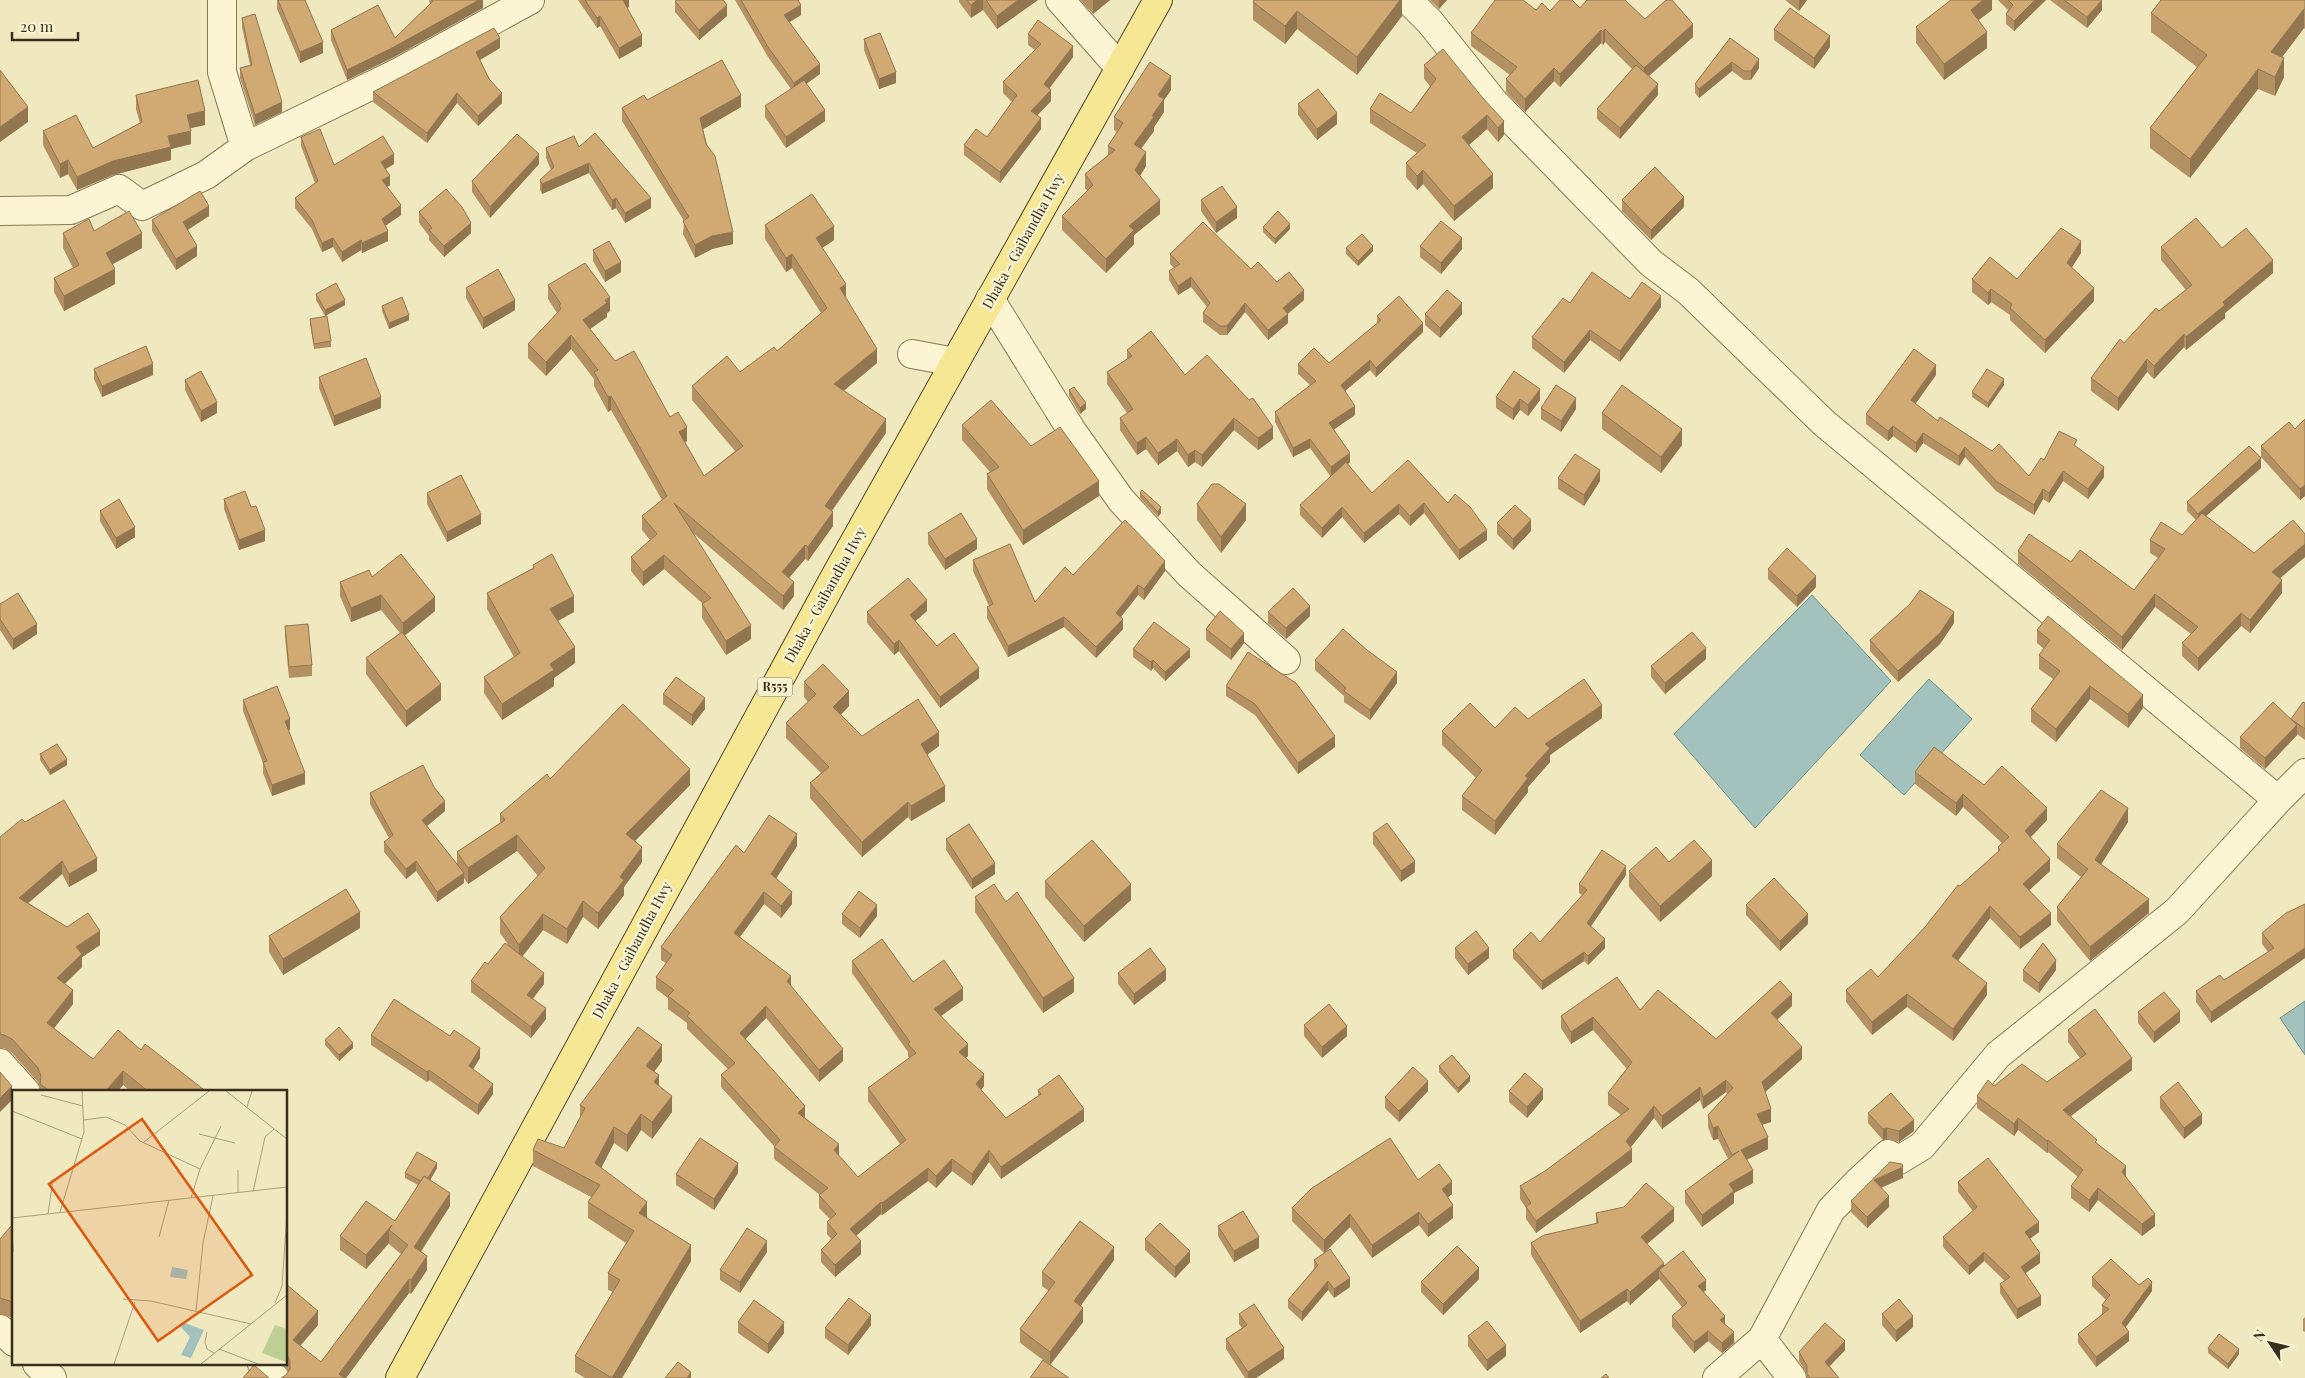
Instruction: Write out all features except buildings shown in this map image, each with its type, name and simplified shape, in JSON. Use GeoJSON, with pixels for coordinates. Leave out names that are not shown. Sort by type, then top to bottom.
{"type":"FeatureCollection","features":[{"type":"Feature","properties":{"kind":"main road","name":"Dhaka - Gaibandha Hwy"},"geometry":{"type":"LineString","coordinates":[[400,1378],[836,575],[1158,0]]}},
{"type":"Feature","properties":{"kind":"street"},"geometry":{"type":"LineString","coordinates":[[222,0],[222,72],[245,147]]}},
{"type":"Feature","properties":{"kind":"street"},"geometry":{"type":"LineString","coordinates":[[0,211],[71,210],[120,189],[142,206],[206,175],[245,147],[399,72],[530,0]]}},
{"type":"Feature","properties":{"kind":"street"},"geometry":{"type":"LineString","coordinates":[[1060,0],[1120,68]]}},
{"type":"Feature","properties":{"kind":"street"},"geometry":{"type":"LineString","coordinates":[[1408,0],[1430,22],[1494,102],[1651,263],[1688,291],[1824,423],[2278,800]]}},
{"type":"Feature","properties":{"kind":"street"},"geometry":{"type":"LineString","coordinates":[[990,299],[1072,431],[1121,500],[1189,574],[1286,660]]}},
{"type":"Feature","properties":{"kind":"street"},"geometry":{"type":"LineString","coordinates":[[912,354],[955,362]]}},
{"type":"Feature","properties":{"kind":"street"},"geometry":{"type":"LineString","coordinates":[[1717,1378],[1762,1339],[1831,1210],[1858,1182],[1888,1154],[1899,1160],[1922,1146],[1998,1055],[2177,911],[2305,773]]}},
{"type":"Feature","properties":{"kind":"street"},"geometry":{"type":"LineString","coordinates":[[0,1063],[24,1090]]}},
{"type":"Feature","properties":{"kind":"street"},"geometry":{"type":"LineString","coordinates":[[0,1329],[12,1340]]}},
{"type":"Feature","properties":{"kind":"street"},"geometry":{"type":"LineString","coordinates":[[1762,1339],[1792,1378]]}},
{"type":"Feature","properties":{"kind":"street"},"geometry":{"type":"LineString","coordinates":[[39,1366],[52,1378]]}},
{"type":"Feature","properties":{"kind":"street"},"geometry":{"type":"LineString","coordinates":[[264,1366],[275,1378]]}},
{"type":"Feature","properties":{"kind":"water"},"geometry":{"type":"Polygon","coordinates":[[[1812,595],[1891,681],[1755,828],[1674,734],[1812,595]]]}},
{"type":"Feature","properties":{"kind":"water"},"geometry":{"type":"Polygon","coordinates":[[[1929,679],[1972,719],[1904,795],[1860,755],[1929,679]]]}},
{"type":"Feature","properties":{"kind":"water"},"geometry":{"type":"Polygon","coordinates":[[[2305,1001],[2305,1055],[2280,1018],[2305,1001]]]}}]}
